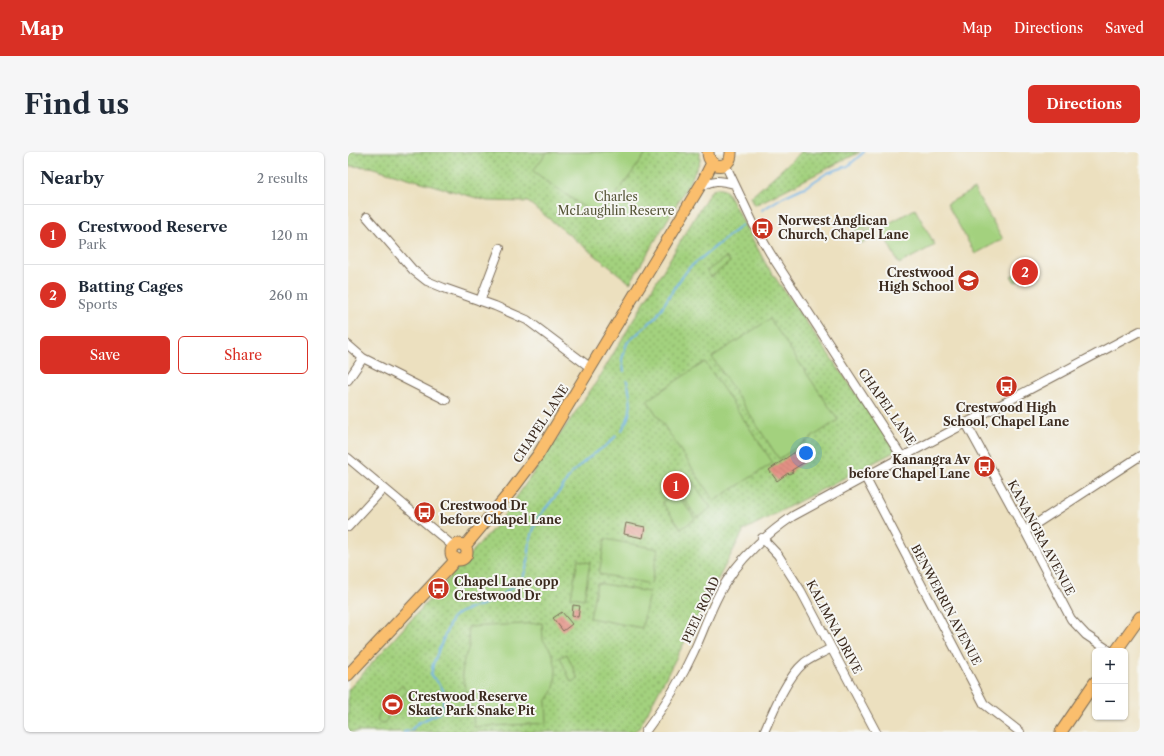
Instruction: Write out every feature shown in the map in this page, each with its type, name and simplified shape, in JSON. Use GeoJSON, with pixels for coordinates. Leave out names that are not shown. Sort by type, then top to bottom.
{"type":"FeatureCollection","features":[{"type":"Feature","properties":{"kind":"main road"},"geometry":{"type":"LineString","coordinates":[[708,152],[708,157],[712,163],[719,166],[730,160],[731,152]]}},
{"type":"Feature","properties":{"kind":"main road","name":"CHAPEL LANE"},"geometry":{"type":"LineString","coordinates":[[348,675],[452,564],[455,558],[461,559],[465,557],[467,552],[459,546],[511,491],[538,455],[700,187],[712,163]]}},
{"type":"Feature","properties":{"kind":"main road"},"geometry":{"type":"LineString","coordinates":[[1118,648],[1140,617]]}},
{"type":"Feature","properties":{"kind":"main road"},"geometry":{"type":"LineString","coordinates":[[1061,732],[1094,684]]}},
{"type":"Feature","properties":{"kind":"street","name":"CHAPEL LANE"},"geometry":{"type":"LineString","coordinates":[[725,164],[770,253],[902,457],[1140,331]]}},
{"type":"Feature","properties":{"kind":"street"},"geometry":{"type":"LineString","coordinates":[[700,187],[713,181],[720,180],[734,184]]}},
{"type":"Feature","properties":{"kind":"street"},"geometry":{"type":"LineString","coordinates":[[367,217],[413,270],[427,281],[527,320],[591,368]]}},
{"type":"Feature","properties":{"kind":"street"},"geometry":{"type":"LineString","coordinates":[[480,301],[500,248]]}},
{"type":"Feature","properties":{"kind":"street"},"geometry":{"type":"LineString","coordinates":[[348,345],[363,358],[446,400]]}},
{"type":"Feature","properties":{"kind":"street"},"geometry":{"type":"LineString","coordinates":[[348,380],[363,358]]}},
{"type":"Feature","properties":{"kind":"street","name":"KANANGRA AVENUE"},"geometry":{"type":"LineString","coordinates":[[966,423],[1071,619],[1086,635],[1106,648]]}},
{"type":"Feature","properties":{"kind":"street"},"geometry":{"type":"LineString","coordinates":[[1025,531],[1140,456]]}},
{"type":"Feature","properties":{"kind":"street","name":"PEEL ROAD"},"geometry":{"type":"LineString","coordinates":[[645,732],[661,710],[683,674],[726,582],[737,566],[762,538],[793,516],[902,457]]}},
{"type":"Feature","properties":{"kind":"street"},"geometry":{"type":"LineString","coordinates":[[348,458],[459,546]]}},
{"type":"Feature","properties":{"kind":"street","name":"BENWERRIN AVENUE"},"geometry":{"type":"LineString","coordinates":[[864,477],[984,704],[1020,732]]}},
{"type":"Feature","properties":{"kind":"street"},"geometry":{"type":"LineString","coordinates":[[348,527],[384,488]]}},
{"type":"Feature","properties":{"kind":"street","name":"KALIMNA DRIVE"},"geometry":{"type":"LineString","coordinates":[[762,538],[778,555],[793,577],[876,732]]}},
{"type":"Feature","properties":{"kind":"street"},"geometry":{"type":"LineString","coordinates":[[764,732],[789,680],[796,670],[805,662],[831,648]]}},
{"type":"Feature","properties":{"kind":"green space","name":"Charles McLaughlin Reserve"},"geometry":{"type":"Polygon","coordinates":[[[348,152],[700,152],[700,161],[691,180],[630,283],[528,202],[487,201],[370,167],[348,166],[348,152]]]}},
{"type":"Feature","properties":{"kind":"green space"},"geometry":{"type":"Polygon","coordinates":[[[547,152],[647,152],[599,218],[533,171],[547,152]]]}},
{"type":"Feature","properties":{"kind":"green space"},"geometry":{"type":"Polygon","coordinates":[[[801,152],[860,152],[755,205],[751,197],[801,152]]]}},
{"type":"Feature","properties":{"kind":"green space"},"geometry":{"type":"Polygon","coordinates":[[[716,188],[721,188],[727,192],[767,266],[896,451],[744,530],[639,728],[632,732],[348,732],[348,690],[500,521],[597,381],[710,192],[716,188]]]}},
{"type":"Feature","properties":{"kind":"green space"},"geometry":{"type":"Polygon","coordinates":[[[974,189],[1003,239],[975,254],[947,204],[974,189]]]}},
{"type":"Feature","properties":{"kind":"green space"},"geometry":{"type":"Polygon","coordinates":[[[915,209],[935,245],[899,264],[880,228],[915,209]]]}},
{"type":"Feature","properties":{"kind":"green space"},"geometry":{"type":"Polygon","coordinates":[[[869,216],[872,226],[854,232],[851,223],[869,216]]]}},
{"type":"Feature","properties":{"kind":"green space"},"geometry":{"type":"Polygon","coordinates":[[[873,228],[876,238],[858,244],[855,235],[873,228]]]}},
{"type":"Feature","properties":{"kind":"green space"},"geometry":{"type":"Polygon","coordinates":[[[726,257],[730,262],[711,277],[707,271],[726,257]]]}},
{"type":"Feature","properties":{"kind":"green space"},"geometry":{"type":"Polygon","coordinates":[[[1036,262],[1040,269],[1015,282],[1011,276],[1036,262]]]}},
{"type":"Feature","properties":{"kind":"green space"},"geometry":{"type":"Polygon","coordinates":[[[770,319],[838,420],[779,459],[712,357],[770,319]]]}},
{"type":"Feature","properties":{"kind":"green space"},"geometry":{"type":"Polygon","coordinates":[[[705,362],[773,463],[714,501],[647,400],[705,362]]]}},
{"type":"Feature","properties":{"kind":"green space"},"geometry":{"type":"Polygon","coordinates":[[[692,481],[711,508],[697,518],[679,491],[692,481]]]}},
{"type":"Feature","properties":{"kind":"green space"},"geometry":{"type":"Polygon","coordinates":[[[676,492],[695,519],[681,529],[662,502],[676,492]]]}},
{"type":"Feature","properties":{"kind":"green space"},"geometry":{"type":"Polygon","coordinates":[[[605,539],[658,549],[651,584],[599,574],[605,539]]]}},
{"type":"Feature","properties":{"kind":"green space"},"geometry":{"type":"Polygon","coordinates":[[[578,560],[590,563],[584,599],[571,597],[578,560]]]}},
{"type":"Feature","properties":{"kind":"green space"},"geometry":{"type":"Polygon","coordinates":[[[597,583],[649,592],[642,628],[590,618],[597,583]]]}},
{"type":"Feature","properties":{"kind":"green space"},"geometry":{"type":"Polygon","coordinates":[[[542,623],[543,640],[553,655],[556,669],[553,691],[546,702],[547,723],[474,727],[472,702],[465,688],[462,673],[464,659],[469,648],[468,627],[542,623]]]}},
{"type":"Feature","properties":{"kind":"green space"},"geometry":{"type":"Polygon","coordinates":[[[567,654],[578,679],[571,682],[560,657],[567,654]]]}},
{"type":"Feature","properties":{"kind":"green space","name":"Crestwood Reserve Skate Park Snake Pit"},"geometry":{"type":"Polygon","coordinates":[[[402,685],[407,691],[400,699],[398,707],[388,716],[386,722],[378,722],[379,714],[389,704],[394,692],[402,685]]]}},
{"type":"Feature","properties":{"kind":"building"},"geometry":{"type":"Polygon","coordinates":[[[802,447],[810,458],[792,470],[793,472],[788,473],[777,481],[769,470],[802,447]]]}},
{"type":"Feature","properties":{"kind":"building"},"geometry":{"type":"Polygon","coordinates":[[[626,523],[645,527],[643,538],[624,534],[626,523]]]}},
{"type":"Feature","properties":{"kind":"building"},"geometry":{"type":"Polygon","coordinates":[[[573,605],[580,606],[578,617],[572,616],[573,605]]]}},
{"type":"Feature","properties":{"kind":"building"},"geometry":{"type":"Polygon","coordinates":[[[562,612],[572,624],[563,631],[553,618],[562,612]]]}},
{"type":"Feature","properties":{"kind":"waterway"},"geometry":{"type":"LineString","coordinates":[[762,210],[783,197],[807,186],[827,173],[848,166],[864,152]]}},
{"type":"Feature","properties":{"kind":"waterway"},"geometry":{"type":"LineString","coordinates":[[624,371],[622,359],[627,343],[656,317],[689,268],[742,225]]}},
{"type":"Feature","properties":{"kind":"waterway"},"geometry":{"type":"LineString","coordinates":[[622,430],[626,424],[630,412],[631,401],[627,381]]}},
{"type":"Feature","properties":{"kind":"waterway"},"geometry":{"type":"LineString","coordinates":[[404,732],[411,730],[418,723],[439,713],[442,707],[444,702],[444,693],[440,684],[431,676],[433,664],[452,618],[461,612],[492,601],[522,581],[528,562],[530,541],[537,519],[562,488],[571,474],[616,436]]}},
{"type":"Feature","properties":{"kind":"place","name":"Norwest Anglican Church, Chapel Lane"},"geometry":{"type":"Point","coordinates":[763,228]}},
{"type":"Feature","properties":{"kind":"place","name":"Batting Cages"},"geometry":{"type":"Point","coordinates":[1025,272]}},
{"type":"Feature","properties":{"kind":"place","name":"Crestwood High School"},"geometry":{"type":"Point","coordinates":[969,280]}},
{"type":"Feature","properties":{"kind":"place","name":"Crestwood High School, Chapel Lane"},"geometry":{"type":"Point","coordinates":[1006,387]}},
{"type":"Feature","properties":{"kind":"place","name":"Kanangra Av before Chapel Lane"},"geometry":{"type":"Point","coordinates":[985,467]}},
{"type":"Feature","properties":{"kind":"place","name":"Crestwood Reserve"},"geometry":{"type":"Point","coordinates":[676,486]}},
{"type":"Feature","properties":{"kind":"place","name":"Crestwood Dr before Chapel Lane"},"geometry":{"type":"Point","coordinates":[424,513]}},
{"type":"Feature","properties":{"kind":"place","name":"Chapel Lane opp Crestwood Dr"},"geometry":{"type":"Point","coordinates":[438,589]}},
{"type":"Feature","properties":{"kind":"place","name":"Crestwood Reserve Skate Park Snake Pit"},"geometry":{"type":"Point","coordinates":[393,704]}}]}
